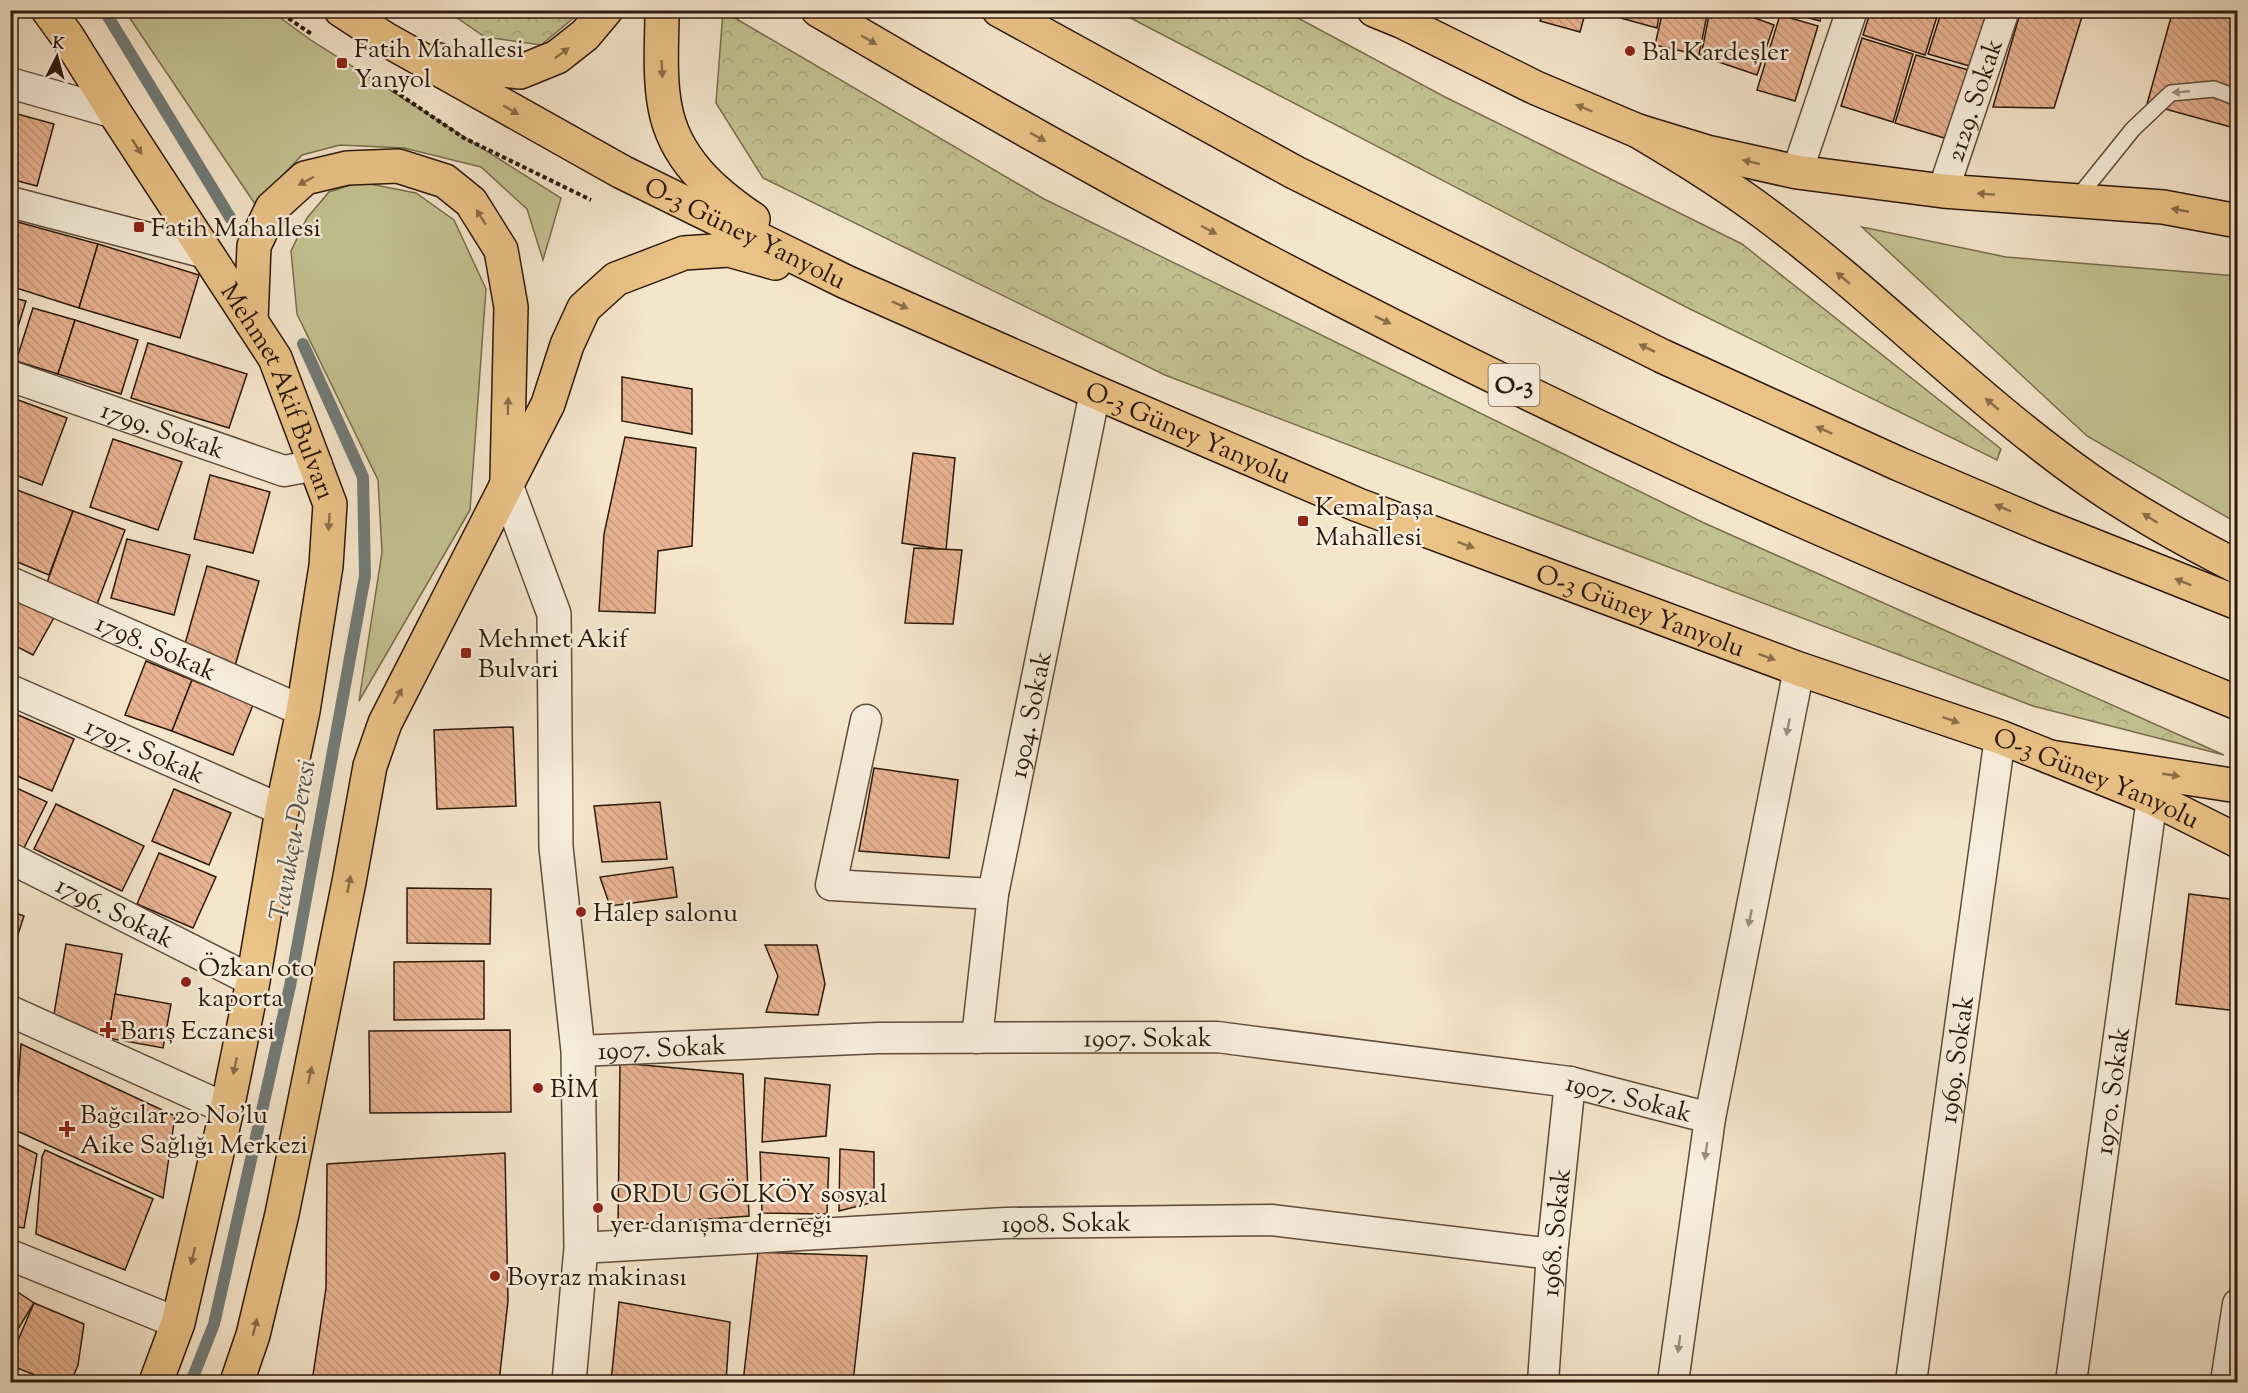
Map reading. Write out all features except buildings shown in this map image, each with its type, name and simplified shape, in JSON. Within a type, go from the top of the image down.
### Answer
[{"type":"main road","name":"Mehmet Akif Bulvarı","points":[[48,10],[275,358],[330,504],[326,566],[303,711],[282,810],[253,981],[178,1323],[156,1383]]},
{"type":"main road","name":"O-3 Güney Yanyolu","points":[[341,10],[387,40],[597,159],[846,282],[1095,392],[1359,505],[1800,669],[2000,737],[2152,798],[2238,842]]},
{"type":"main road","points":[[387,40],[451,65],[520,72],[557,57],[585,35],[606,10]]},
{"type":"main road","points":[[662,10],[661,54],[664,107],[672,132],[698,175],[728,203],[846,282]]},
{"type":"main road","name":"O-3","points":[[818,10],[1125,185],[1289,273],[1609,431],[1872,552],[2238,703]]},
{"type":"main road","points":[[999,10],[1294,172],[1662,356],[1899,464],[2044,526],[2238,603]]},
{"type":"main road","points":[[1390,13],[1536,88],[1638,130],[1707,152],[1797,172],[1943,191],[2163,207],[2238,221]]},
{"type":"main road","points":[[1638,130],[1702,170],[1767,215],[1898,322],[2007,417],[2089,480],[2184,539],[2238,567]]},
{"type":"main road","points":[[251,321],[254,246],[272,208],[305,178],[347,168],[398,166],[445,181],[471,202],[501,250],[511,307],[506,485]]},
{"type":"main road","points":[[237,1383],[253,1335],[282,1214],[347,894],[370,766],[385,723],[548,404],[567,345],[584,308],[616,279],[684,253],[729,250],[846,282]]},
{"type":"main road","points":[[2050,757],[2238,786]]},
{"type":"street","points":[[1797,172],[1852,10]]},
{"type":"street","name":"2129. Sokak","points":[[1943,191],[2004,10]]},
{"type":"street","points":[[10,83],[115,113]]},
{"type":"street","points":[[10,202],[206,254]]},
{"type":"street","name":"1799. Sokak","points":[[10,376],[284,471],[317,465]]},
{"type":"street","name":"1904. Sokak","points":[[977,1038],[993,894],[1095,392]]},
{"type":"street","points":[[506,485],[554,614],[556,847],[578,1051],[581,1248],[568,1383]]},
{"type":"street","name":"1798. Sokak","points":[[10,582],[303,711]]},
{"type":"street","points":[[1673,1383],[1710,1118],[1800,669]]},
{"type":"street","name":"1797. Sokak","points":[[10,690],[282,810]]},
{"type":"street","points":[[866,720],[831,885],[993,894]]},
{"type":"street","name":"1969. Sokak","points":[[1911,1383],[2000,737]]},
{"type":"street","name":"1970. Sokak","points":[[2071,1383],[2152,798]]},
{"type":"street","name":"1796. Sokak","points":[[10,858],[253,981]]},
{"type":"street","points":[[10,1011],[226,1109]]},
{"type":"street","name":"1907. Sokak","points":[[578,1051],[878,1038],[1217,1037],[1570,1082],[1710,1118]]},
{"type":"street","name":"1968. Sokak","points":[[1543,1383],[1552,1254],[1570,1082]]},
{"type":"street","name":"1908. Sokak","points":[[581,1248],[1005,1223],[1271,1220],[1552,1254]]},
{"type":"street","points":[[10,1255],[178,1323]]},
{"type":"street","points":[[2226,1383],[2238,1304]]},
{"type":"lane","points":[[2075,201],[2133,129],[2171,93],[2214,90],[2238,98]]},
{"type":"path","points":[[276,10],[320,40]]},
{"type":"path","points":[[378,79],[464,138],[600,203]]},
{"type":"green space","points":[[125,11],[271,11],[312,41],[561,198],[543,260],[527,209],[481,167],[404,148],[340,145],[302,155],[255,204]]},
{"type":"green space","points":[[447,11],[582,11],[541,45],[485,37]]},
{"type":"green space","points":[[723,11],[1044,199],[1702,522],[2224,755],[2033,706],[1165,375],[763,178],[716,103]]},
{"type":"green space","points":[[1117,11],[1285,11],[1445,97],[1742,244],[2001,449],[1997,460],[1686,307]]},
{"type":"green space","points":[[360,182],[416,193],[454,220],[486,289],[470,510],[359,701],[382,552],[378,480],[297,314],[291,251],[307,218],[329,192]]},
{"type":"green space","points":[[1862,227],[2006,257],[2237,276],[2237,523],[2087,436]]},
{"type":"waterway","points":[[104,10],[231,219]]},
{"type":"waterway","name":"Tavukçu Deresi","points":[[191,1382],[214,1324],[290,986],[365,576],[363,477],[303,344]]},
{"type":"place","name":"Bal Kardeşler","points":[[1630,51]]},
{"type":"place","name":"Fatih Mahallesi Yanyol","points":[[342,63]]},
{"type":"place","name":"Fatih Mahallesi","points":[[139,227]]},
{"type":"place","name":"Kemalpaşa Mahallesi","points":[[1303,521]]},
{"type":"place","name":"Mehmet Akif Bulvari","points":[[466,653]]},
{"type":"place","name":"Halep salonu","points":[[581,912]]},
{"type":"place","name":"Özkan oto kaporta","points":[[186,982]]},
{"type":"place","name":"Barış Eczanesi","points":[[108,1030]]},
{"type":"place","name":"BİM","points":[[538,1088]]},
{"type":"place","name":"Bağcılar 20 No'lu Aike Sağlığı Merkezi","points":[[67,1129]]},
{"type":"place","name":"ORDU GÖLKÖY sosyal yer danışma derneği","points":[[598,1208]]},
{"type":"place","name":"Boyraz makinası","points":[[495,1276]]}]
